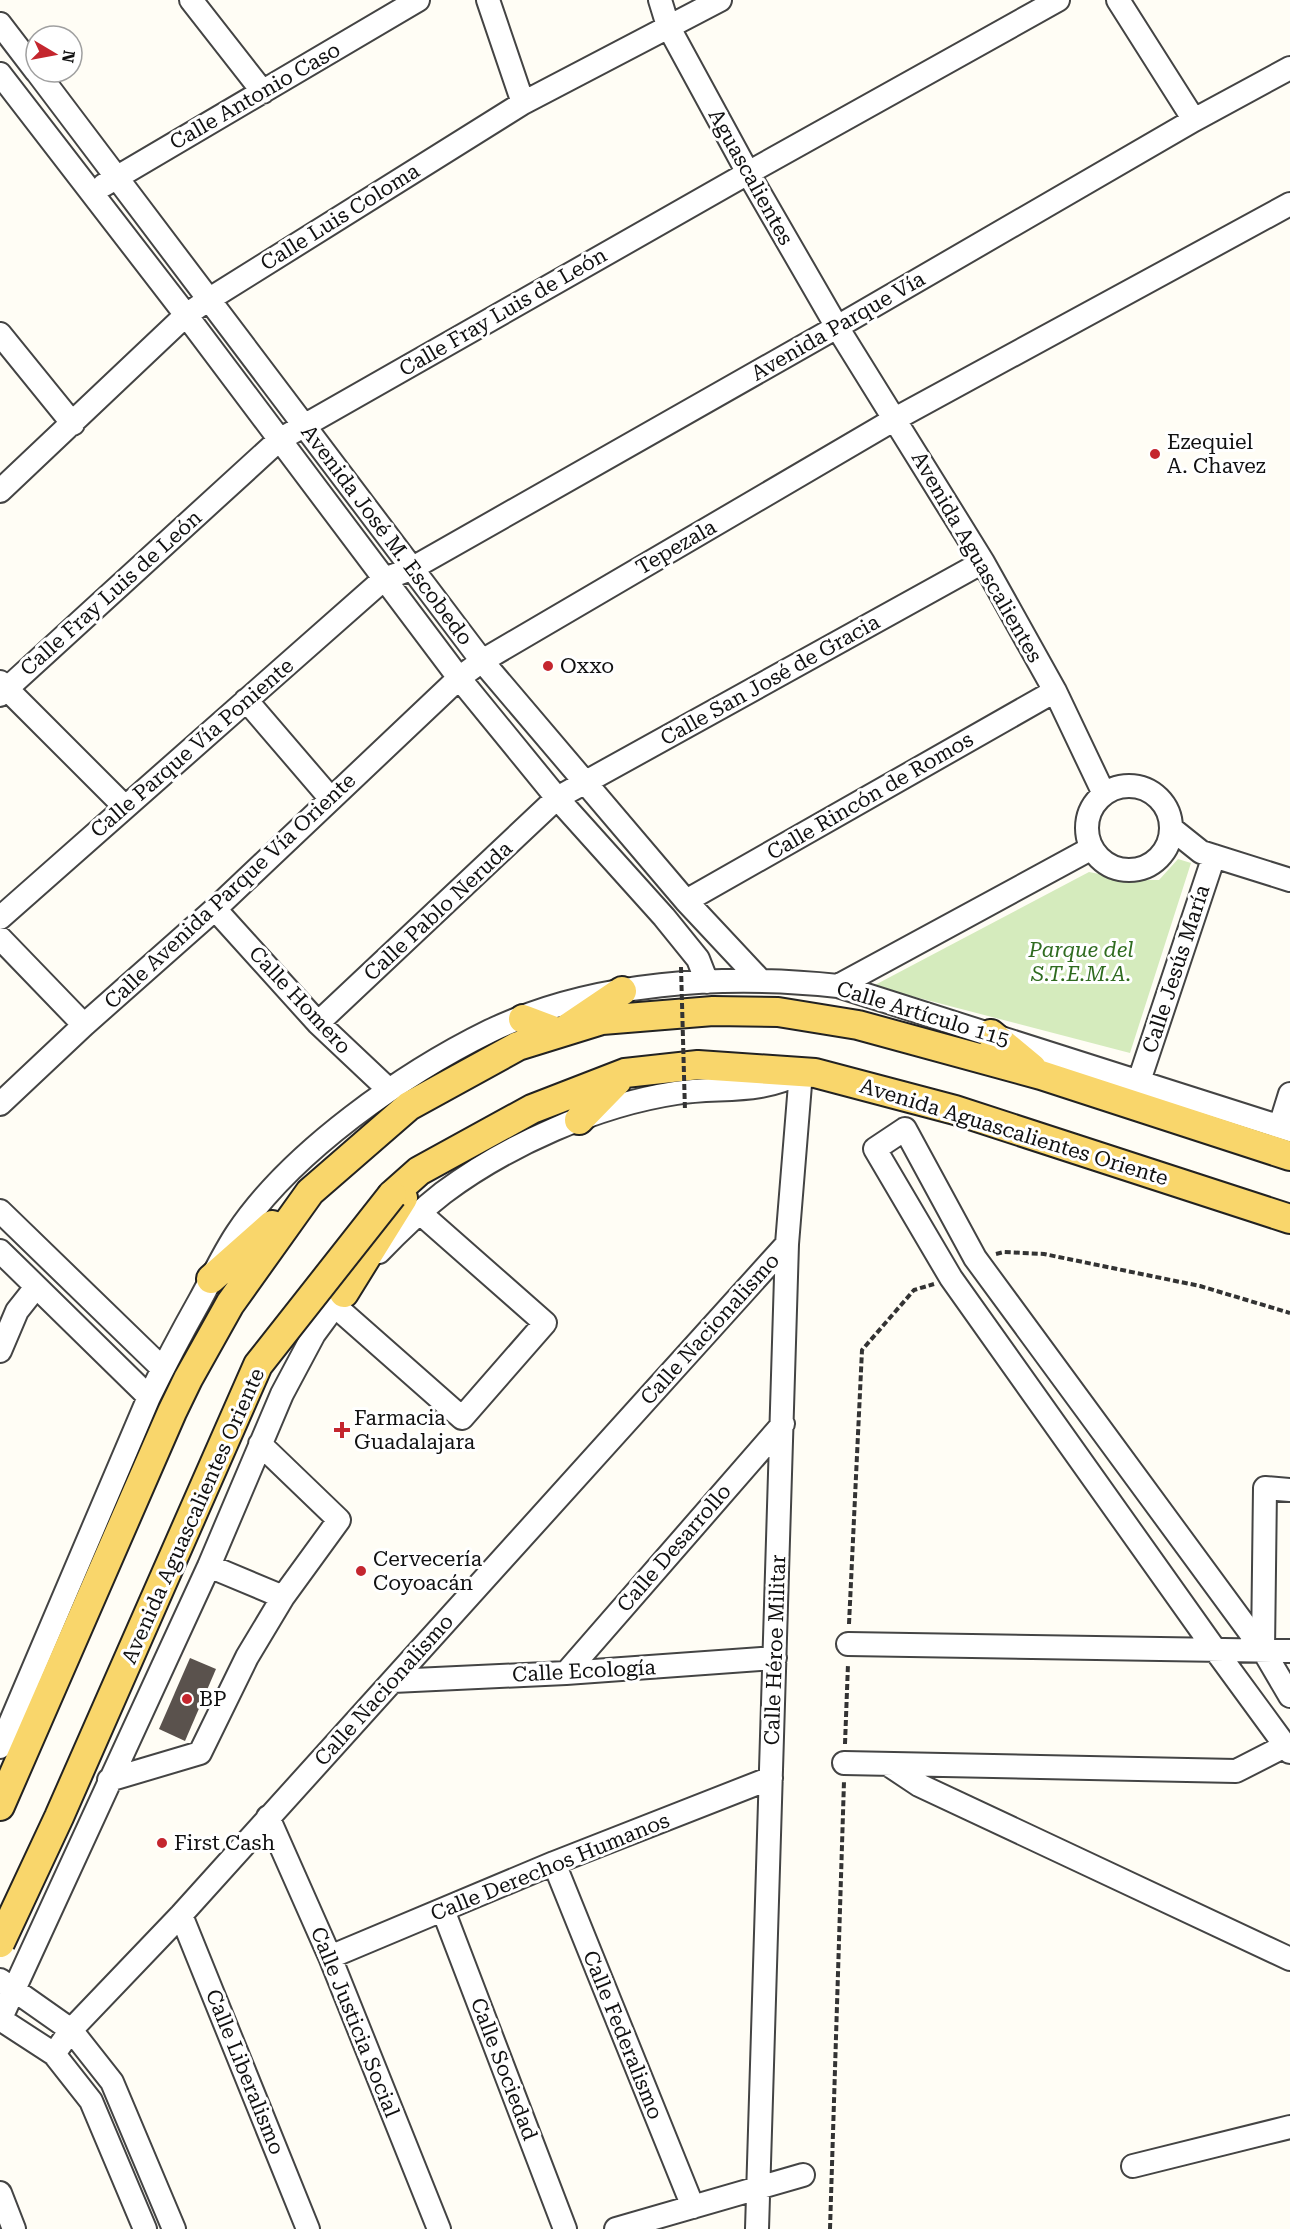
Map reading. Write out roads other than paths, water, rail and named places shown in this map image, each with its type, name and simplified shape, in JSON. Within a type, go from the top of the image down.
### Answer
[{"type":"main road","points":[[560,1033],[622,991]]},
{"type":"main road","points":[[211,1279],[409,1106],[518,1046],[602,1020],[712,1011],[778,1011],[858,1025],[1041,1075],[1290,1156]]},
{"type":"main road","points":[[523,1019],[560,1033]]},
{"type":"main road","points":[[991,1034],[1041,1075]]},
{"type":"main road","name":"Avenida Aguascalientes Oriente","points":[[0,1943],[59,1817],[258,1365],[392,1196],[419,1171],[532,1109],[625,1073],[698,1065],[815,1073],[955,1110],[1290,1218]]},
{"type":"main road","points":[[579,1120],[625,1073]]},
{"type":"main road","points":[[339,1299],[419,1171]]},
{"type":"main road","points":[[0,1806],[188,1379],[230,1304],[310,1192]]},
{"type":"street","points":[[191,0],[263,92]]},
{"type":"street","name":"Calle Antonio Caso","points":[[91,192],[263,92],[394,6],[418,0]]},
{"type":"street","points":[[488,0],[523,103]]},
{"type":"street","name":"Aguascalientes","points":[[660,0],[668,26],[748,173],[837,327]]},
{"type":"street","name":"Calle Luis Coloma","points":[[0,491],[186,315],[523,103],[720,0]]},
{"type":"street","name":"Calle Fray Luis de León","points":[[2,689],[279,440],[748,173],[1058,0]]},
{"type":"street","points":[[1118,0],[1194,120]]},
{"type":"street","name":"Avenida José M. Escobedo","points":[[0,24],[24,56]]},
{"type":"street","name":"Avenida Parque Vía","points":[[384,579],[411,568],[837,327],[1194,120],[1290,68]]},
{"type":"street","name":"Avenida José M. Escobedo","points":[[0,74],[186,315],[459,678],[557,798],[664,917],[698,959],[707,982]]},
{"type":"street","name":"Avenida José M. Escobedo","points":[[45,84],[482,661],[686,901],[760,980]]},
{"type":"street","points":[[895,419],[1290,204]]},
{"type":"street","name":"Avenida Aguascalientes","points":[[837,327],[983,562],[1055,691],[1104,794]]},
{"type":"street","points":[[0,334],[73,424]]},
{"type":"street","name":"Tepezala","points":[[459,678],[482,661],[895,419]]},
{"type":"street","name":"Calle San José de Gracia","points":[[557,798],[983,562]]},
{"type":"street","name":"Calle Parque Vía Poniente","points":[[0,918],[384,579]]},
{"type":"street","name":"Calle Avenida Parque Vía Oriente","points":[[0,1104],[84,1025],[215,909],[459,678]]},
{"type":"street","points":[[2,689],[125,807]]},
{"type":"street","name":"Calle Rincón de Romos","points":[[686,901],[1055,691]]},
{"type":"street","points":[[246,700],[331,799]]},
{"type":"street","points":[[1125,785],[1148,789],[1165,806],[1172,828],[1168,845],[1159,858],[1142,868],[1123,870],[1105,862],[1092,848],[1087,825],[1089,813],[1095,802],[1114,788],[1125,785]]},
{"type":"street","name":"Calle Pablo Neruda","points":[[318,1023],[557,798]]},
{"type":"street","points":[[1172,828],[1207,854],[1290,880]]},
{"type":"street","points":[[838,986],[1092,848]]},
{"type":"street","points":[[1159,858],[1207,854]]},
{"type":"street","name":"Calle Jesús María","points":[[1139,1081],[1207,854]]},
{"type":"street","name":"Calle Homero","points":[[215,909],[318,1023],[388,1089]]},
{"type":"street","points":[[0,938],[84,1025]]},
{"type":"street","name":"Calle Artículo 115","points":[[162,1368],[238,1233],[273,1189],[318,1144],[388,1089],[491,1031],[582,999],[622,991],[707,982],[760,980],[838,986],[1285,1128]]},
{"type":"street","points":[[145,2229],[91,2101],[54,2054],[0,2019],[7,1985],[62,1883],[209,1566],[292,1374],[314,1334],[339,1299],[379,1251],[419,1212],[485,1164],[579,1120],[641,1100],[678,1092],[750,1089],[783,1082],[801,1072]]},
{"type":"street","name":"Calle Héroe Militar","points":[[757,2229],[787,1244],[801,1072]]},
{"type":"street","points":[[1285,1128],[1290,1094]]},
{"type":"street","points":[[844,1763],[1236,1771],[1288,1749],[1216,1652],[951,1278],[875,1149],[905,1129],[975,1258],[1263,1650],[1290,1696]]},
{"type":"street","points":[[0,1211],[162,1368],[0,1747]]},
{"type":"street","points":[[339,1299],[462,1418],[545,1323],[419,1212]]},
{"type":"street","name":"Calle Nacionalismo","points":[[54,2054],[72,2030],[181,1915],[787,1244]]},
{"type":"street","points":[[0,1251],[149,1397]]},
{"type":"street","points":[[951,1278],[975,1258]]},
{"type":"street","points":[[0,1351],[9,1317],[36,1287]]},
{"type":"street","name":"Calle Desarrollo","points":[[566,1673],[783,1424]]},
{"type":"street","points":[[109,1780],[200,1753],[247,1657],[283,1597],[339,1520],[260,1444]]},
{"type":"street","points":[[1263,1650],[1265,1488],[1290,1490]]},
{"type":"street","points":[[209,1566],[283,1597]]},
{"type":"street","points":[[848,1644],[1216,1652],[1290,1651]]},
{"type":"street","name":"Calle Ecología","points":[[393,1681],[566,1673],[775,1658]]},
{"type":"street","points":[[889,1765],[919,1785],[1290,1959]]},
{"type":"street","name":"Calle Derechos Humanos","points":[[330,1958],[554,1863],[771,1778]]},
{"type":"street","name":"Calle Justicia Social","points":[[268,1817],[330,1958],[439,2229]]},
{"type":"street","name":"Calle Federalismo","points":[[554,1863],[693,2207]]},
{"type":"street","points":[[0,1907],[30,1906],[62,1883]]},
{"type":"street","name":"Calle Sociedad","points":[[443,1910],[565,2229]]},
{"type":"street","name":"Calle Liberalismo","points":[[181,1915],[308,2229]]},
{"type":"street","points":[[7,1985],[72,2030],[112,2082],[174,2229]]},
{"type":"street","points":[[1133,2166],[1290,2127]]},
{"type":"street","points":[[616,2229],[803,2175]]},
{"type":"street","points":[[0,2193],[14,2229]]},
{"type":"place","name":"Ezequiel A. Chavez","points":[[1155,454]]},
{"type":"place","name":"Oxxo","points":[[548,666]]},
{"type":"place","name":"Farmacia Guadalajara","points":[[342,1430]]},
{"type":"place","name":"Cervecería Coyoacán","points":[[361,1571]]},
{"type":"place","name":"BP","points":[[187,1699]]},
{"type":"place","name":"First Cash","points":[[162,1843]]},
{"type":"park label","name":"Parque del S.T.E.M.A.","points":[[1081,962]]}]
